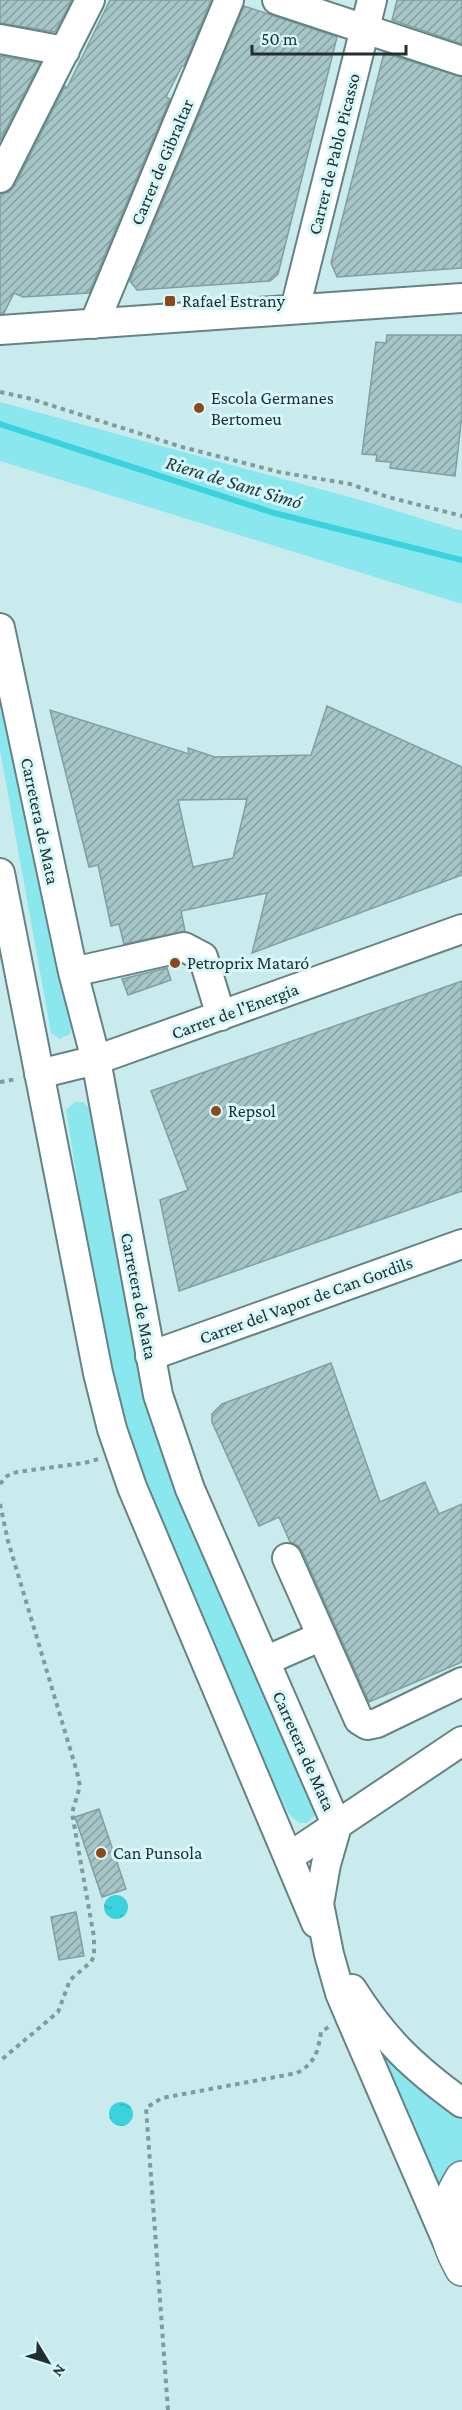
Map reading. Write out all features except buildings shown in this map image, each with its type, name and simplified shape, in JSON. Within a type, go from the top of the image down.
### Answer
[{"type":"main road","points":[[456,2259],[446,2227],[450,2198],[462,2178]]},
{"type":"street","points":[[0,178],[90,0]]},
{"type":"street","name":"Carrer de Gibraltar","points":[[94,324],[229,0]]},
{"type":"street","points":[[277,0],[462,61]]},
{"type":"street","name":"Carrer de Pablo Picasso","points":[[296,309],[372,0]]},
{"type":"street","points":[[0,39],[65,51]]},
{"type":"street","points":[[0,330],[462,297]]},
{"type":"street","name":"Carretera de Mata","points":[[0,628],[73,972],[96,1060],[158,1395],[190,1489],[337,1826],[326,1864],[320,1904],[329,1954]]},
{"type":"street","points":[[0,873],[98,1373],[120,1453],[132,1487],[329,1954],[340,1993],[456,2259]]},
{"type":"street","name":"Carrer de l'Energia","points":[[39,1074],[96,1060],[462,929]]},
{"type":"street","points":[[73,972],[184,947],[203,957],[221,1016]]},
{"type":"street","name":"Carrer del Vapor de Can Gordils","points":[[150,1356],[462,1244]]},
{"type":"street","points":[[287,1558],[359,1720],[367,1725],[377,1723],[462,1682]]},
{"type":"street","points":[[265,1660],[322,1636]]},
{"type":"street","points":[[289,1857],[462,1741]]},
{"type":"street","points":[[329,1954],[366,2011],[402,2055],[462,2103]]},
{"type":"path","points":[[0,392],[28,398],[182,447],[279,472],[350,484],[388,498],[462,516]]},
{"type":"path","points":[[0,1484],[6,1476],[17,1472],[84,1463],[120,1453]]},
{"type":"path","points":[[0,1504],[8,1541],[77,1772],[80,1786],[72,1813],[94,1937],[94,1956],[91,1962],[70,1980],[58,2012],[0,2061]]},
{"type":"path","points":[[168,2410],[146,2108],[162,2098],[297,2073],[309,2066],[316,2058],[321,2032],[325,2028],[351,2019]]},
{"type":"shaded area","points":[[0,402],[364,501],[462,531],[462,604],[0,461]]},
{"type":"shaded area","points":[[0,657],[72,1024],[70,1034],[60,1039],[51,1033],[0,750]]},
{"type":"shaded area","points":[[75,1102],[83,1102],[91,1110],[95,1123],[145,1383],[317,1805],[314,1816],[307,1823],[299,1823],[289,1814],[273,1782],[140,1466],[116,1386],[92,1273],[66,1110]]},
{"type":"shaded area","points":[[372,2037],[462,2115],[462,2160],[456,2164],[437,2192]]},
{"type":"water","points":[[116,1895],[124,1899],[128,1907],[124,1915],[116,1919],[108,1915],[104,1907],[108,1899]]},
{"type":"water","points":[[121,2102],[129,2106],[133,2114],[129,2122],[121,2126],[113,2122],[109,2114],[113,2106]]},
{"type":"waterway","name":"Riera de Sant Simó","points":[[0,424],[274,513],[462,560]]},
{"type":"place","name":"Rafael Estrany","points":[[170,301]]},
{"type":"place","name":"Escola Germanes Bertomeu","points":[[199,408]]},
{"type":"place","name":"Petroprix Mataró","points":[[175,963]]},
{"type":"place","name":"Repsol","points":[[216,1111]]},
{"type":"place","name":"Can Punsola","points":[[101,1853]]}]
